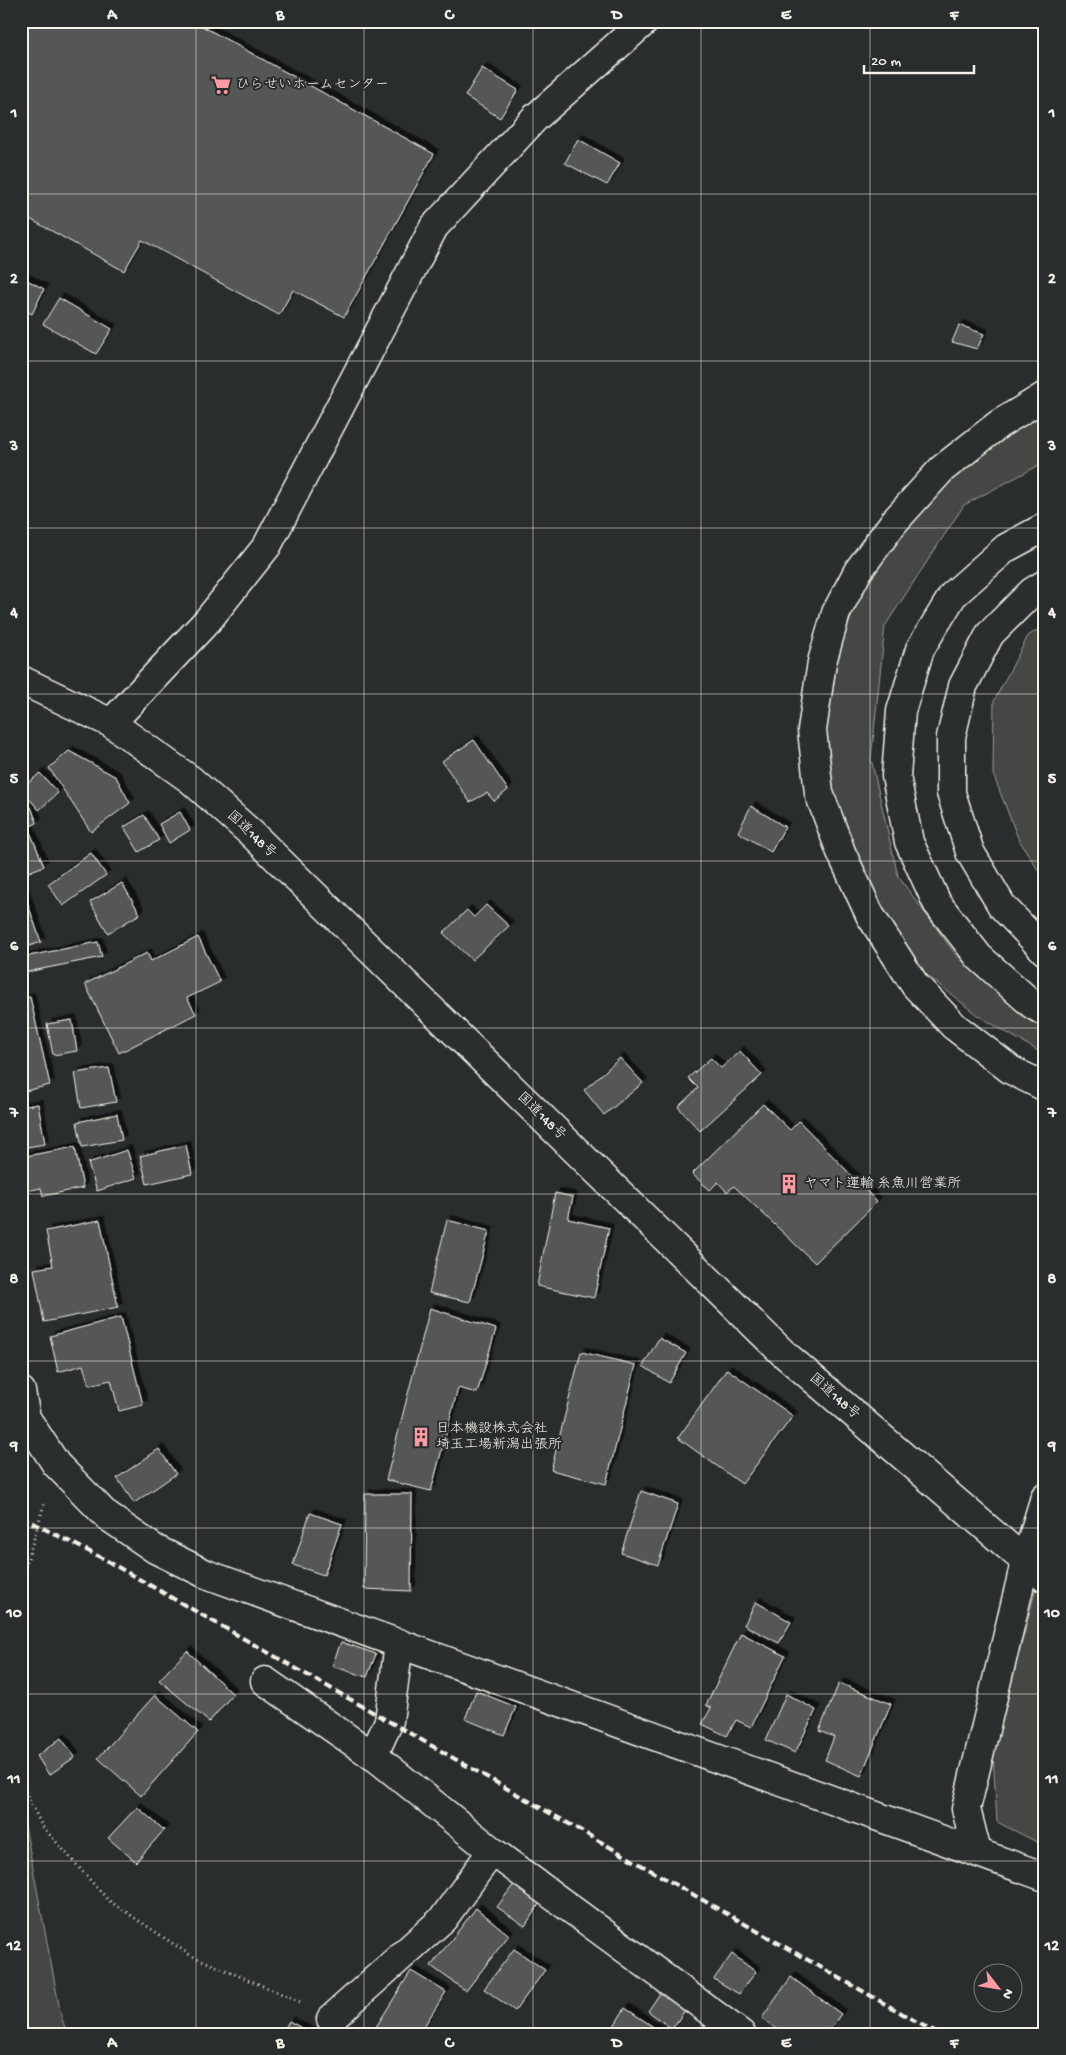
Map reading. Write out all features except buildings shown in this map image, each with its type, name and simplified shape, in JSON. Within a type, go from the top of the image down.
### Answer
[{"type":"main road","points":[[111,723],[208,620],[267,546],[434,226],[535,118],[645,21]]},
{"type":"main road","points":[[1045,396],[999,424],[942,469],[894,522],[858,571],[836,613],[822,662],[812,730],[819,793],[841,852],[870,915],[914,986],[961,1031],[1011,1070],[1045,1086]]},
{"type":"main road","points":[[1045,527],[1006,548],[953,595],[920,648],[901,711],[896,776],[909,842],[937,903],[979,957],[1033,1004],[1045,1012]]},
{"type":"main road","points":[[1045,584],[1032,592],[990,634],[963,686],[951,737],[951,793],[970,852],[1002,906],[1045,951]]},
{"type":"main road","name":"国道148号","points":[[21,680],[111,723],[191,780],[252,834],[782,1352],[1035,1571]]},
{"type":"main road","points":[[21,1391],[26,1418],[56,1464],[107,1516],[155,1549],[206,1574],[1045,1877]]},
{"type":"main road","points":[[977,1852],[966,1809],[1035,1571],[1045,1497]]},
{"type":"main road","points":[[373,1756],[389,1721],[400,1644]]},
{"type":"main road","points":[[265,1681],[373,1756],[492,1851],[741,2034]]},
{"type":"main road","points":[[331,2019],[443,1919],[492,1851]]},
{"type":"path","points":[[21,1582],[56,1464]]},
{"type":"path","points":[[21,1782],[42,1826],[108,1900],[190,1955],[297,1999],[331,2019]]},
{"type":"shaded area","points":[[1045,412],[1045,462],[964,505],[885,626],[871,759],[898,876],[956,955],[1009,1002],[1045,1027],[1045,1055],[977,1015],[922,971],[876,906],[833,795],[825,735],[838,650],[862,590],[917,510],[954,469]]},
{"type":"shaded area","points":[[1045,625],[1045,881],[1018,838],[993,774],[994,701],[1028,636]]},
{"type":"shaded area","points":[[1045,1553],[1045,1846],[997,1822],[993,1755]]},
{"type":"shaded area","points":[[21,1805],[61,2016],[67,2034],[21,2034]]},
{"type":"railway","points":[[21,1517],[102,1558],[938,2034]]},
{"type":"place","name":"ひらせいホームセンター","points":[[221,85]]},
{"type":"place","name":"ヤマト運輸 糸魚川営業所","points":[[789,1184]]},
{"type":"place","name":"日本機設株式会社 埼玉工場新潟出張所","points":[[421,1437]]}]
